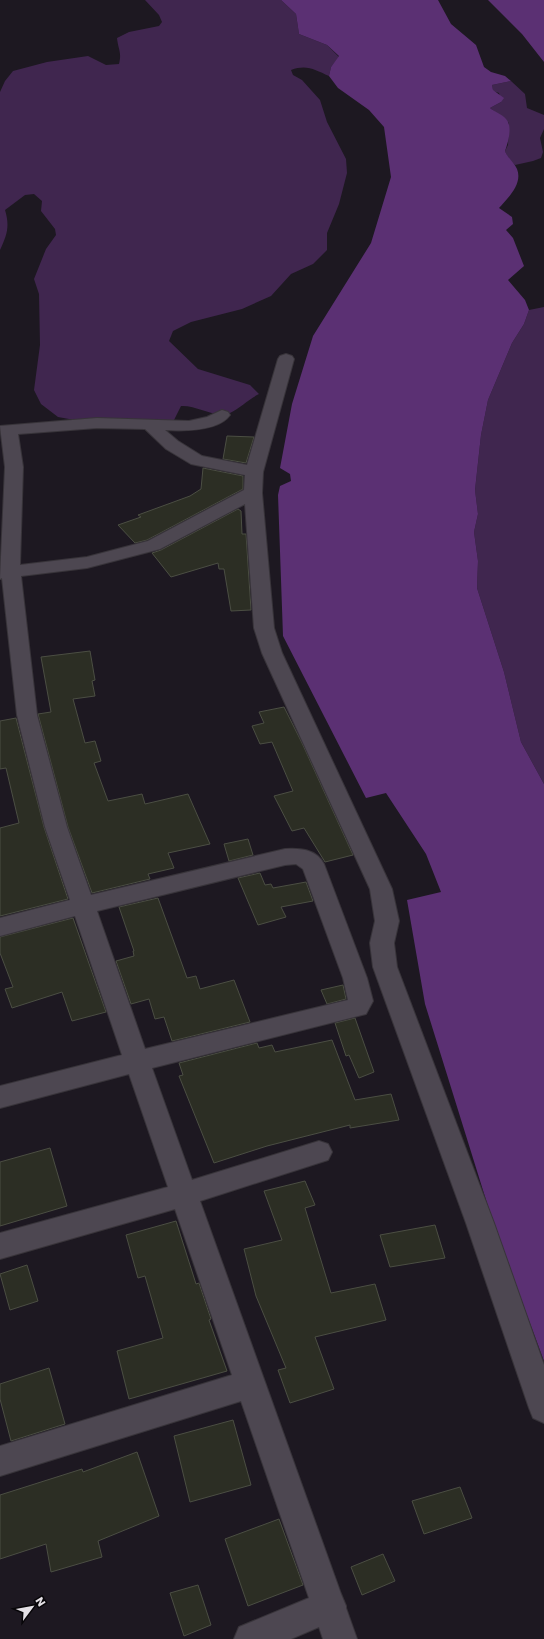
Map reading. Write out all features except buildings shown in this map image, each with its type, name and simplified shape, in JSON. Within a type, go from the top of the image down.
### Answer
[{"type":"street","points":[[286,359],[254,472],[253,493],[263,620],[272,653],[370,862],[381,889],[387,922],[382,943],[384,967],[480,1223],[544,1408]]},
{"type":"street","points":[[222,415],[212,421],[189,426],[97,424],[4,431],[14,467],[5,572],[27,715],[56,827],[250,1384],[330,1606],[340,1639]]},
{"type":"street","points":[[149,424],[172,445],[197,460],[254,472]]},
{"type":"street","points":[[5,572],[87,562],[154,545],[253,493]]},
{"type":"street","points":[[0,927],[84,905],[285,857],[300,856],[313,864],[355,978],[361,1000],[357,1008],[137,1061],[0,1097]]},
{"type":"street","points":[[0,1246],[185,1194],[319,1152]]},
{"type":"street","points":[[0,1461],[250,1384]]},
{"type":"street","points":[[251,1639],[330,1606]]},
{"type":"shaded area","points":[[145,0],[281,0],[296,14],[299,34],[327,45],[339,57],[331,67],[329,76],[306,68],[291,70],[293,75],[302,80],[320,100],[327,122],[346,159],[347,173],[339,204],[327,233],[327,250],[313,264],[291,274],[271,296],[242,309],[191,322],[173,331],[169,341],[198,369],[250,385],[259,394],[234,411],[225,414],[181,406],[174,420],[115,421],[69,419],[58,417],[41,404],[34,390],[40,345],[39,294],[34,279],[46,249],[56,235],[55,229],[41,211],[42,201],[34,194],[25,195],[5,210],[7,230],[0,250],[0,92],[5,81],[13,71],[47,62],[88,56],[106,65],[119,64],[120,53],[117,38],[129,32],[159,26],[162,22],[159,15]]},
{"type":"shaded area","points":[[281,0],[438,0],[451,24],[476,45],[484,67],[491,72],[505,76],[511,81],[492,85],[493,90],[504,98],[501,102],[490,108],[504,117],[508,122],[510,130],[505,151],[517,169],[518,180],[514,190],[499,208],[512,217],[513,224],[506,230],[513,238],[524,266],[508,280],[525,300],[529,310],[524,324],[512,343],[488,400],[481,435],[475,490],[478,514],[474,532],[478,561],[477,588],[504,672],[521,742],[544,784],[544,1361],[496,1232],[425,1004],[407,900],[441,892],[426,854],[386,793],[366,798],[283,636],[278,495],[280,486],[291,481],[290,474],[280,468],[292,404],[313,336],[371,243],[391,177],[384,127],[369,110],[338,88],[329,76],[331,67],[339,56],[327,45],[299,34],[296,14]]},
{"type":"shaded area","points":[[488,0],[544,0],[544,62],[522,34]]},
{"type":"shaded area","points":[[511,81],[525,94],[527,108],[544,115],[544,129],[540,138],[543,152],[541,158],[515,165],[508,159],[505,151],[508,145],[509,123],[490,108],[501,102],[499,93],[493,91],[492,85]]},
{"type":"shaded area","points":[[544,307],[544,784],[521,742],[504,672],[477,588],[478,561],[474,532],[478,514],[475,490],[481,435],[488,400],[512,343],[524,324],[529,310]]}]
